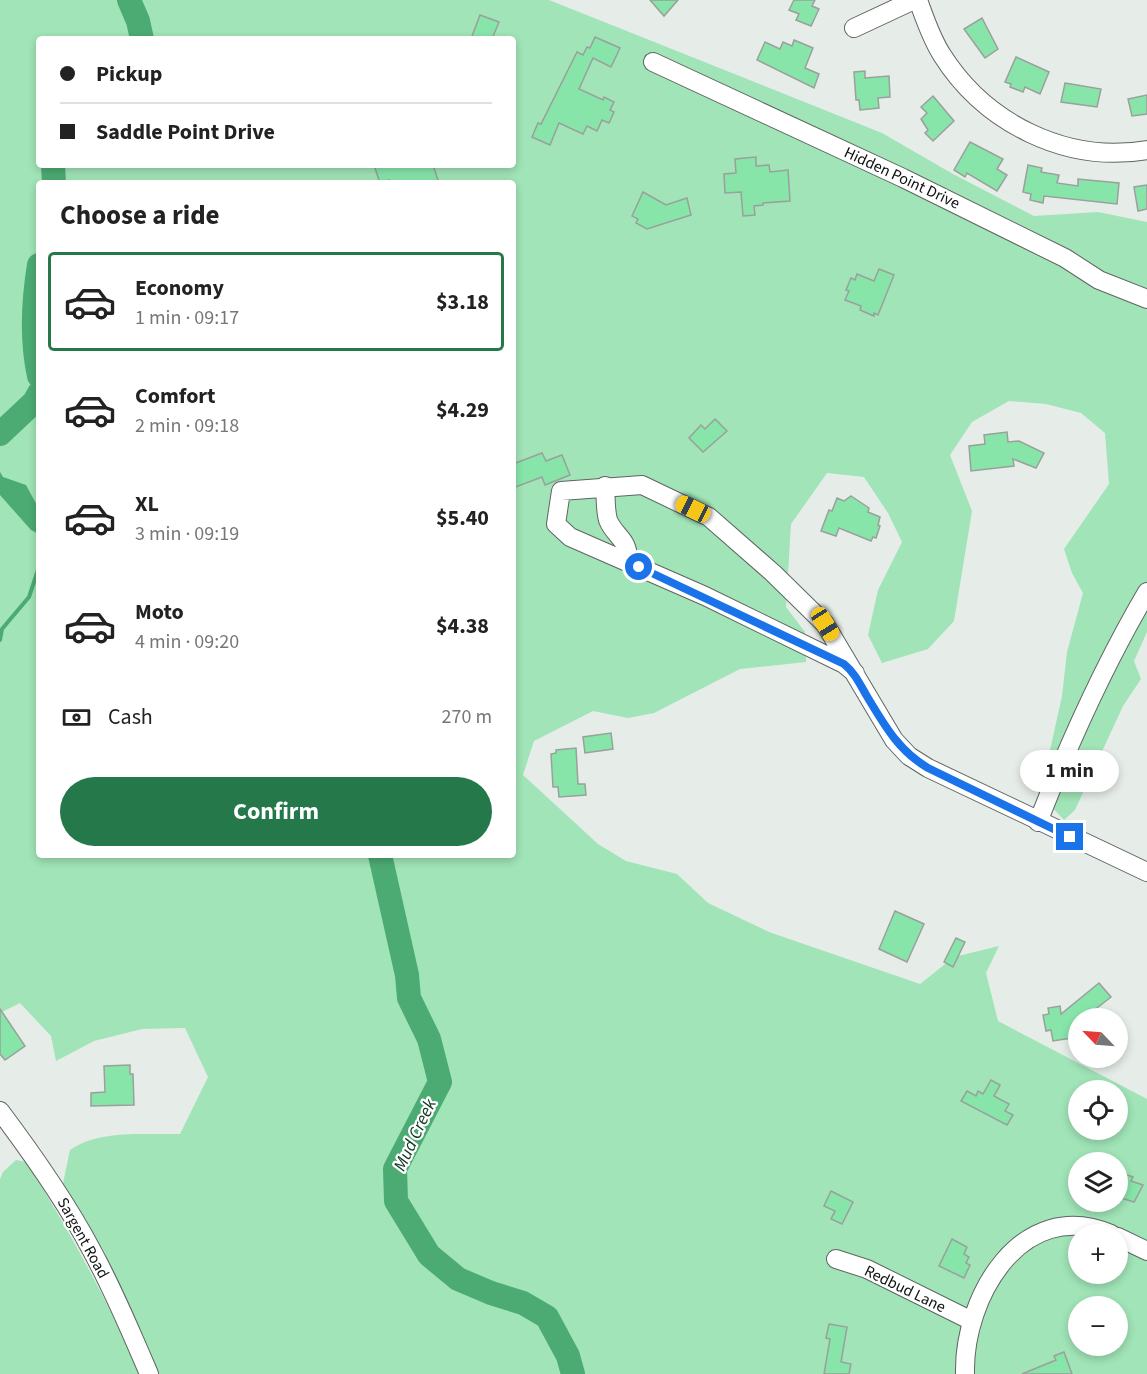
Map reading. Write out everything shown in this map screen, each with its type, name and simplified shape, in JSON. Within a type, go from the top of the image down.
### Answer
[{"type":"street","points":[[854,28],[916,0],[931,35],[952,71],[977,98],[1005,120],[1037,137],[1077,149],[1119,153],[1147,150]]},
{"type":"street","name":"Hidden Point Drive","points":[[653,62],[903,178],[1065,258],[1094,277],[1147,299]]},
{"type":"street","points":[[855,673],[844,664],[628,561],[570,537],[556,524],[561,491],[642,485],[709,517],[773,573],[825,624],[855,673],[866,695],[894,740],[913,759],[1038,822],[1147,872]]},
{"type":"street","points":[[606,486],[606,510],[609,522],[628,550],[628,561]]},
{"type":"street","points":[[1038,822],[1072,739],[1122,634],[1147,592]]},
{"type":"street","name":"Sargent Road","points":[[0,1111],[44,1171],[78,1224],[115,1294],[149,1374]]},
{"type":"street","points":[[965,1374],[966,1345],[972,1321],[997,1270],[1007,1255],[1030,1237],[1052,1228],[1068,1227]]},
{"type":"street","points":[[1128,1242],[1147,1251]]},
{"type":"street","name":"Redbud Lane","points":[[836,1259],[867,1269],[972,1321]]},
{"type":"shaded area","points":[[0,0],[549,0],[882,133],[953,174],[1034,216],[1098,212],[1147,222],[1147,632],[1134,661],[1141,679],[1123,706],[1075,810],[1064,820],[1034,788],[1048,759],[1062,696],[1067,652],[1083,593],[1072,573],[1064,549],[1109,484],[1105,433],[1081,413],[1046,404],[1009,401],[972,422],[950,455],[972,511],[954,621],[928,649],[882,663],[868,635],[878,590],[902,542],[888,513],[864,477],[827,473],[791,524],[786,607],[805,632],[806,662],[740,669],[654,713],[628,718],[593,711],[534,741],[523,775],[598,844],[626,861],[677,874],[708,903],[769,932],[920,984],[954,957],[999,946],[986,973],[998,1021],[1068,1058],[1068,1068],[1088,1068],[1111,1080],[1068,1080],[1068,1140],[1128,1140],[1128,1089],[1147,1099],[1147,1374],[156,1374],[104,1251],[62,1188],[70,1150],[82,1143],[123,1134],[180,1134],[208,1077],[185,1028],[142,1029],[94,1041],[56,1061],[51,1036],[20,1003],[0,1013]]},
{"type":"shaded area","points":[[0,472],[3,477],[26,485],[36,503],[36,532],[31,530],[0,495]]},
{"type":"shaded area","points":[[16,1160],[26,1162],[57,1213],[101,1293],[141,1374],[0,1374],[0,1179],[3,1172]]},
{"type":"building","points":[[650,0],[678,0],[664,16]]},
{"type":"building","points":[[794,0],[815,0],[812,6],[819,9],[811,26],[796,20],[799,14],[789,10]]},
{"type":"building","points":[[480,15],[499,22],[493,36],[472,36]]},
{"type":"building","points":[[982,18],[998,49],[985,58],[964,29]]},
{"type":"building","points":[[595,37],[620,48],[611,67],[593,58],[579,89],[603,100],[604,97],[614,102],[610,110],[614,112],[609,123],[602,120],[597,131],[587,126],[583,134],[559,123],[550,145],[532,137],[538,123],[541,124],[577,52],[583,55],[587,47],[590,48]]},
{"type":"building","points":[[794,40],[813,48],[805,68],[819,74],[814,88],[757,60],[765,42],[780,49],[783,42],[792,46]]},
{"type":"building","points":[[1016,57],[1049,72],[1040,94],[1025,87],[1023,92],[1010,87],[1011,84],[1005,82]]},
{"type":"building","points":[[865,71],[865,78],[889,76],[890,97],[878,98],[879,108],[860,110],[859,100],[856,100],[854,72]]},
{"type":"building","points":[[1065,83],[1101,89],[1097,107],[1061,102]]},
{"type":"building","points":[[1147,95],[1147,114],[1132,116],[1128,99]]},
{"type":"building","points":[[933,96],[954,121],[933,141],[925,133],[928,130],[921,119],[927,113],[921,107]]},
{"type":"building","points":[[970,142],[1003,159],[997,169],[1007,175],[997,191],[967,173],[965,177],[954,170]]},
{"type":"building","points":[[756,157],[756,166],[769,165],[770,172],[788,170],[790,201],[763,203],[763,205],[754,206],[755,215],[743,216],[741,192],[725,193],[724,174],[736,173],[735,159]]},
{"type":"building","points":[[1028,165],[1042,168],[1041,172],[1059,175],[1057,183],[1078,186],[1078,179],[1119,183],[1117,204],[1044,196],[1043,203],[1030,200],[1031,194],[1023,192]]},
{"type":"building","points":[[375,168],[434,168],[438,180],[389,180],[379,180]]},
{"type":"building","points":[[1147,185],[1147,209],[1138,211],[1134,187]]},
{"type":"building","points":[[643,192],[666,205],[687,198],[691,215],[647,229],[636,223],[638,219],[632,216]]},
{"type":"building","points":[[879,269],[894,275],[878,315],[874,313],[874,316],[860,310],[861,306],[845,300],[849,291],[846,290],[851,278],[855,280],[857,274],[874,281]]},
{"type":"building","points":[[715,419],[727,431],[703,452],[689,438],[701,425],[705,429]]},
{"type":"building","points":[[1007,432],[1008,442],[1019,441],[1044,453],[1036,468],[1013,459],[1014,466],[971,471],[969,446],[985,444],[984,435]]},
{"type":"building","points":[[542,453],[546,461],[562,455],[570,475],[545,485],[542,477],[516,487],[516,463]]},
{"type":"building","points":[[851,496],[869,508],[868,512],[880,517],[876,538],[873,537],[871,541],[839,528],[836,536],[821,531],[829,510],[832,511],[837,498],[844,501]]},
{"type":"building","points":[[611,733],[613,749],[585,753],[583,737]]},
{"type":"building","points":[[576,748],[578,784],[585,784],[586,795],[559,797],[558,787],[553,787],[551,754],[556,753],[556,750]]},
{"type":"building","points":[[895,911],[924,924],[907,962],[879,949]]},
{"type":"building","points":[[956,938],[965,942],[953,967],[944,962]]},
{"type":"building","points":[[1099,983],[1111,997],[1097,1008],[1068,1008]]},
{"type":"building","points":[[1060,1006],[1061,1014],[1068,1008],[1068,1039],[1053,1041],[1051,1030],[1046,1031],[1043,1015],[1049,1014],[1048,1008]]},
{"type":"building","points":[[0,1009],[25,1046],[5,1060],[0,1054]]},
{"type":"building","points":[[130,1065],[130,1074],[133,1074],[134,1105],[91,1106],[91,1093],[105,1092],[104,1066]]},
{"type":"building","points":[[991,1080],[1000,1085],[994,1096],[1009,1104],[1005,1111],[1013,1115],[1007,1125],[961,1101],[967,1091],[976,1096],[978,1091],[983,1094]]},
{"type":"building","points":[[1128,1175],[1133,1177],[1131,1181],[1143,1185],[1134,1202],[1128,1200]]},
{"type":"building","points":[[831,1191],[853,1202],[842,1224],[831,1219],[835,1211],[824,1206]]},
{"type":"building","points":[[952,1239],[967,1247],[964,1254],[969,1257],[966,1263],[970,1265],[964,1278],[939,1266]]},
{"type":"building","points":[[829,1324],[847,1327],[841,1362],[851,1364],[849,1374],[824,1374],[830,1339],[826,1338]]},
{"type":"building","points":[[1064,1352],[1072,1374],[1022,1374],[1056,1360],[1054,1356]]},
{"type":"waterway","name":"Mud Creek","points":[[129,0],[141,36]]},
{"type":"waterway","name":"Mud Creek","points":[[53,168],[54,180]]},
{"type":"waterway","name":"Mud Creek","points":[[36,286],[34,320],[36,355]]},
{"type":"waterway","name":"Mud Creek","points":[[0,434],[36,398]]},
{"type":"waterway","points":[[0,640],[2,629],[29,597],[36,576]]},
{"type":"waterway","name":"Mud Creek","points":[[381,858],[407,975],[409,998],[429,1039],[440,1082],[395,1169],[396,1201],[429,1255],[458,1279],[523,1303],[547,1317],[568,1356],[573,1374]]},
{"type":"route","points":[[639,567],[705,596],[844,664],[855,673],[894,740],[913,759],[1070,837]]}]
